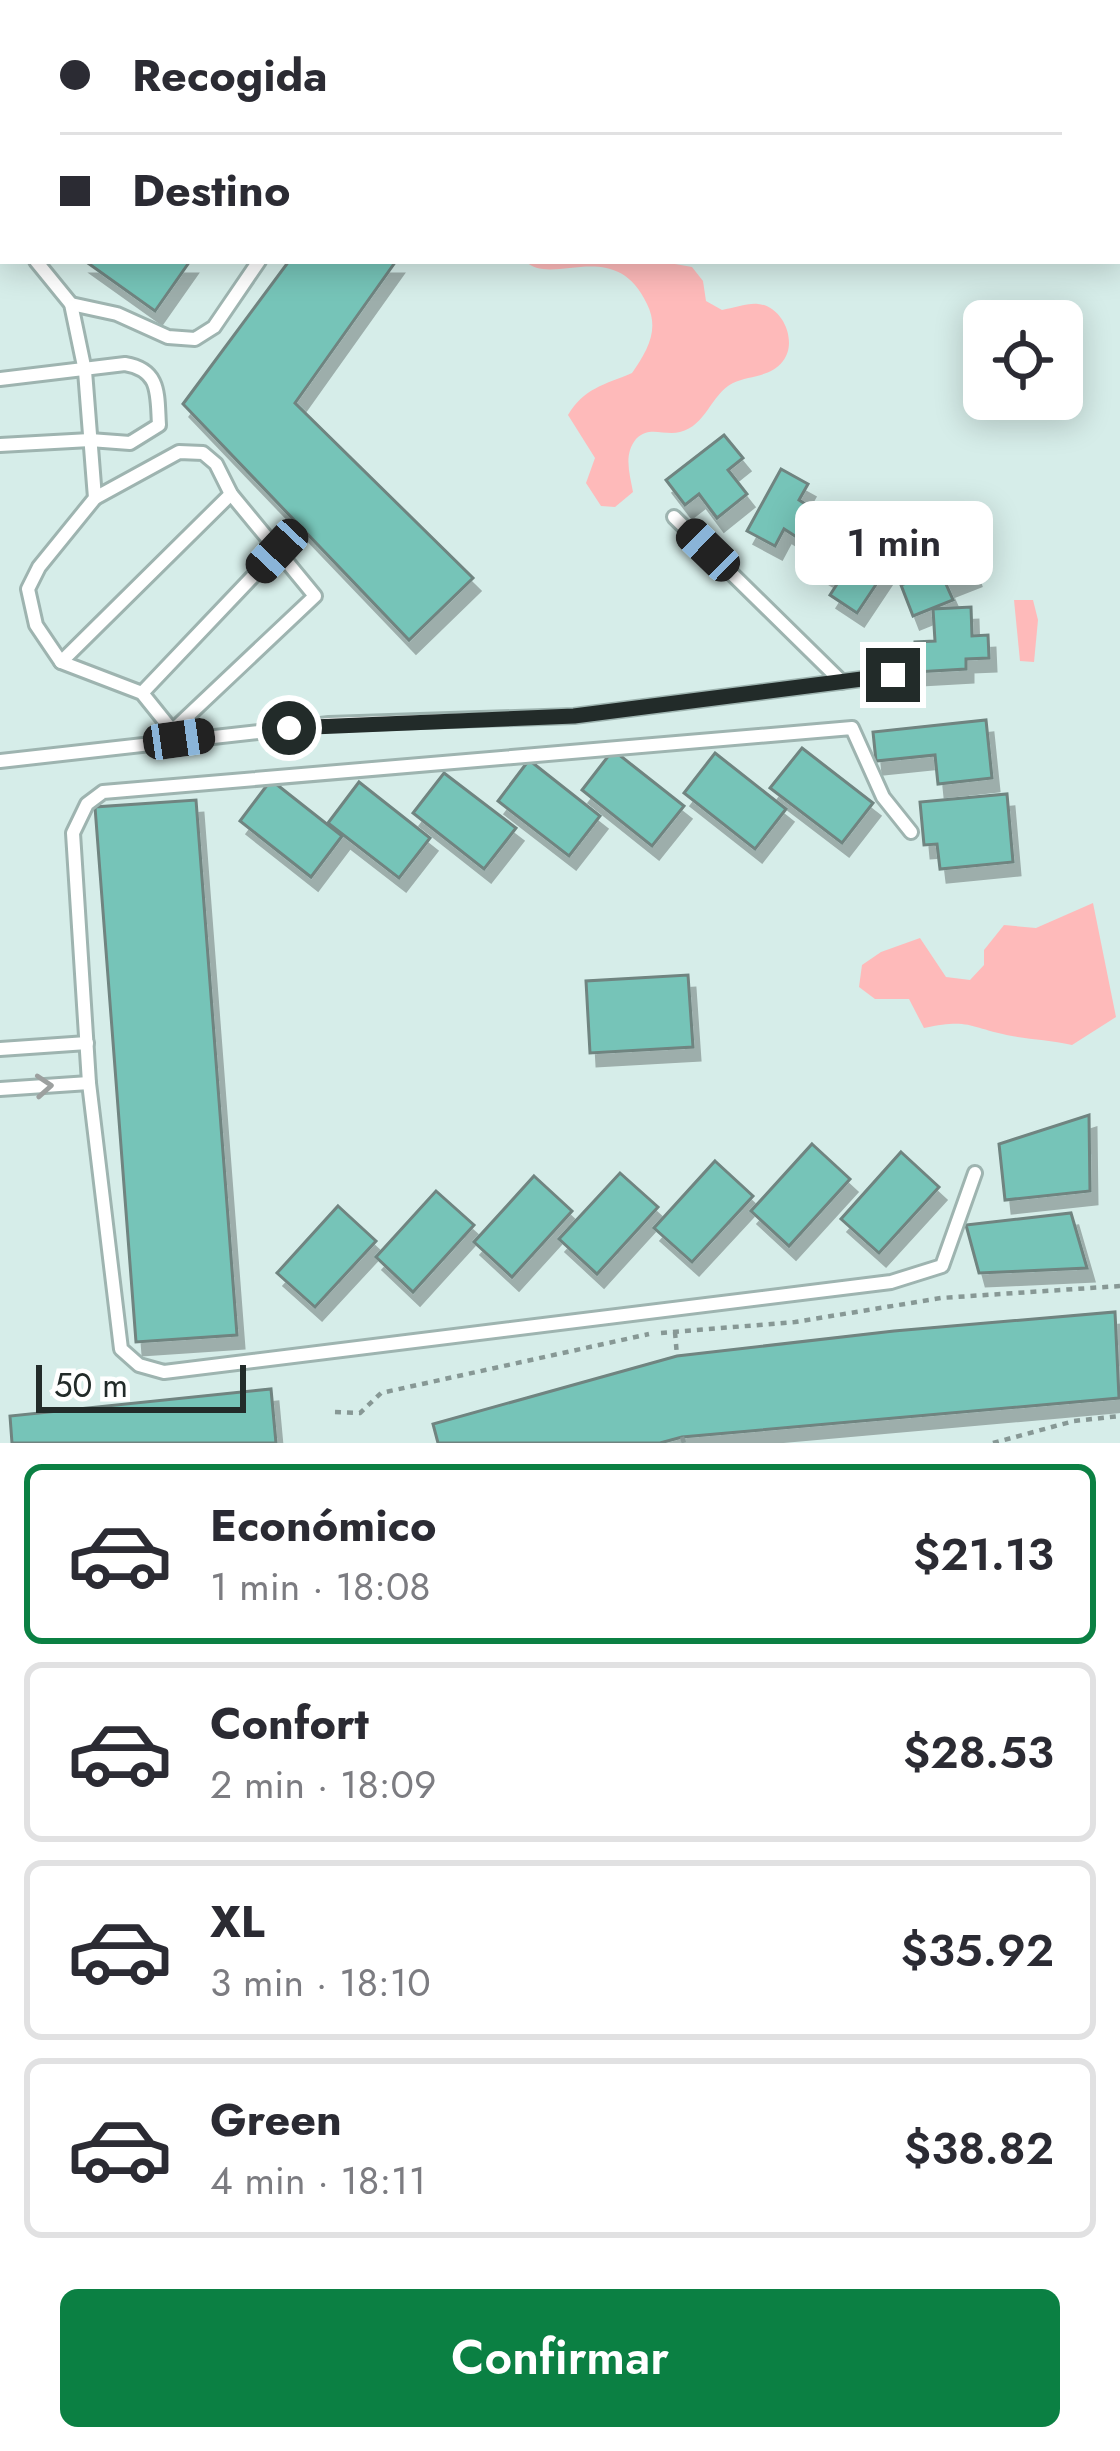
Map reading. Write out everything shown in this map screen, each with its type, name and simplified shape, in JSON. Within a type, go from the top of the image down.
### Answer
[{"type":"lane","points":[[38,264],[71,304],[85,371],[95,498]]},
{"type":"lane","points":[[71,304],[117,314],[168,337],[195,339],[214,326],[257,264]]},
{"type":"lane","points":[[0,379],[125,364],[140,367],[152,374],[157,386],[159,425],[130,443],[90,440],[0,446]]},
{"type":"lane","points":[[179,452],[203,453],[315,596],[176,735],[142,693],[61,662],[36,625],[28,589],[39,567],[95,498],[179,452]]},
{"type":"lane","points":[[61,662],[232,494]]},
{"type":"lane","points":[[674,517],[842,682]]},
{"type":"lane","points":[[142,693],[277,551]]},
{"type":"lane","points":[[0,761],[176,735],[329,724],[574,716],[893,675]]},
{"type":"lane","points":[[911,832],[883,797],[852,728],[103,791],[87,804],[73,833],[89,1083],[121,1349],[139,1365],[164,1372],[892,1282],[942,1266],[975,1173]]},
{"type":"lane","points":[[0,1049],[87,1043]]},
{"type":"lane","points":[[0,1088],[89,1083]]},
{"type":"path","points":[[335,1412],[360,1413],[381,1393],[650,1334],[795,1322],[940,1298],[1120,1286]]},
{"type":"path","points":[[675,1332],[677,1356]]},
{"type":"path","points":[[993,1443],[1074,1421],[1120,1416]]},
{"type":"shaded area","points":[[530,264],[692,267],[703,281],[706,301],[722,310],[754,304],[775,311],[786,326],[787,353],[772,370],[725,388],[689,429],[651,432],[636,439],[629,458],[633,492],[615,507],[601,506],[586,483],[595,458],[568,415],[588,393],[632,373],[650,340],[651,314],[634,283],[618,272],[601,267],[537,268]]},
{"type":"shaded area","points":[[1014,600],[1033,600],[1038,620],[1034,662],[1020,661]]},
{"type":"shaded area","points":[[1093,903],[1116,1017],[1072,1045],[961,1024],[924,1028],[909,999],[875,999],[859,987],[862,965],[881,952],[920,938],[946,977],[970,980],[984,965],[984,950],[1004,925],[1036,928]]},
{"type":"building","points":[[89,264],[188,264],[155,311]]},
{"type":"building","points":[[287,264],[394,264],[295,403],[473,578],[409,640],[183,404]]},
{"type":"building","points":[[724,435],[743,458],[728,470],[747,494],[717,518],[699,494],[685,505],[666,480]]},
{"type":"building","points":[[781,469],[808,484],[799,500],[827,518],[809,545],[784,529],[775,546],[747,531]]},
{"type":"building","points":[[872,531],[885,540],[871,562],[885,571],[857,613],[830,595],[839,581],[809,563],[827,532],[858,551]]},
{"type":"building","points":[[963,539],[974,573],[946,584],[953,600],[913,616],[901,585],[934,572],[926,552]]},
{"type":"building","points":[[971,607],[972,636],[988,635],[989,658],[966,659],[966,669],[916,672],[915,642],[935,641],[933,609]]},
{"type":"building","points":[[986,720],[992,778],[938,784],[935,755],[876,761],[873,732]]},
{"type":"building","points":[[802,748],[873,803],[842,843],[770,788]]},
{"type":"building","points":[[613,750],[684,806],[652,846],[582,790]]},
{"type":"building","points":[[715,753],[786,809],[755,849],[684,793]]},
{"type":"building","points":[[529,760],[600,816],[569,856],[498,801]]},
{"type":"building","points":[[444,773],[516,828],[484,869],[413,813]]},
{"type":"building","points":[[271,780],[342,836],[311,877],[240,821]]},
{"type":"building","points":[[359,782],[430,838],[399,878],[328,823]]},
{"type":"building","points":[[1007,794],[1013,862],[940,869],[937,844],[924,845],[920,802]]},
{"type":"building","points":[[196,800],[237,1335],[136,1342],[95,807]]},
{"type":"building","points":[[688,975],[693,1047],[590,1053],[586,981]]},
{"type":"building","points":[[1089,1115],[1090,1191],[1005,1200],[999,1144]]},
{"type":"building","points":[[812,1144],[850,1179],[789,1246],[751,1211]]},
{"type":"building","points":[[901,1152],[939,1187],[879,1253],[841,1219]]},
{"type":"building","points":[[715,1161],[753,1196],[692,1262],[654,1228]]},
{"type":"building","points":[[620,1173],[658,1207],[597,1274],[559,1239]]},
{"type":"building","points":[[534,1176],[572,1211],[512,1277],[474,1242]]},
{"type":"building","points":[[436,1191],[474,1225],[413,1292],[376,1257]]},
{"type":"building","points":[[338,1206],[376,1241],[315,1307],[277,1273]]},
{"type":"building","points":[[1071,1213],[1087,1268],[979,1273],[966,1225]]},
{"type":"building","points":[[1115,1312],[1119,1398],[682,1437],[660,1443],[438,1443],[433,1424],[677,1356]]},
{"type":"building","points":[[271,1389],[276,1443],[12,1443],[10,1416]]},
{"type":"route","points":[[289,728],[574,716],[893,675]]}]
